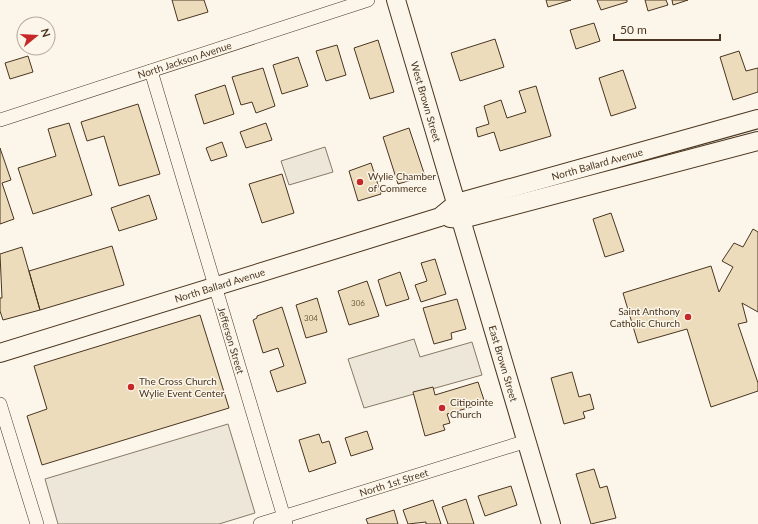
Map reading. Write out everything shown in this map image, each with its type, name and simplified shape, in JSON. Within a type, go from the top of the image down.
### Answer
[{"type":"main road","name":"West Brown Street","points":[[396,0],[460,211]]},
{"type":"main road","name":"North Ballard Avenue","points":[[0,353],[758,119]]},
{"type":"main road","name":"North Ballard Avenue","points":[[460,211],[758,142]]},
{"type":"main road","name":"East Brown Street","points":[[460,211],[551,524]]},
{"type":"street","name":"North Jackson Avenue","points":[[0,120],[368,0]]},
{"type":"street","name":"Jefferson Street","points":[[151,71],[285,520]]},
{"type":"street","points":[[0,404],[37,524]]},
{"type":"street","name":"North 1st Street","points":[[260,524],[285,520],[527,441]]},
{"type":"shaded area","points":[[325,147],[333,172],[289,185],[281,161]]},
{"type":"shaded area","points":[[414,339],[420,357],[472,342],[482,375],[364,408],[348,359]]},
{"type":"shaded area","points":[[228,424],[255,513],[219,524],[58,524],[45,479]]},
{"type":"building","points":[[172,0],[204,0],[208,12],[178,21]]},
{"type":"building","points":[[546,0],[571,0],[548,7]]},
{"type":"building","points":[[597,0],[627,0],[627,2],[601,10]]},
{"type":"building","points":[[645,0],[666,0],[668,5],[648,11]]},
{"type":"building","points":[[672,0],[688,0],[673,5]]},
{"type":"building","points":[[594,23],[600,41],[576,49],[570,30]]},
{"type":"building","points":[[495,39],[504,67],[460,81],[451,53]]},
{"type":"building","points":[[378,40],[394,92],[370,99],[354,48]]},
{"type":"building","points":[[337,45],[346,75],[326,81],[316,51]]},
{"type":"building","points":[[739,51],[746,71],[758,68],[758,92],[733,100],[720,57]]},
{"type":"building","points":[[28,56],[33,72],[10,79],[5,63]]},
{"type":"building","points":[[298,57],[308,86],[282,94],[273,65]]},
{"type":"building","points":[[263,68],[275,106],[256,113],[252,102],[241,105],[232,77]]},
{"type":"building","points":[[623,70],[636,108],[611,116],[599,78]]},
{"type":"building","points":[[225,85],[234,114],[204,124],[195,95]]},
{"type":"building","points":[[536,86],[551,136],[500,151],[494,132],[478,137],[476,128],[489,124],[484,106],[501,100],[507,118],[526,112],[519,91]]},
{"type":"building","points":[[138,104],[160,174],[119,186],[104,136],[87,141],[81,122]]},
{"type":"building","points":[[69,123],[92,195],[33,214],[18,168],[56,156],[48,129]]},
{"type":"building","points":[[266,123],[272,140],[246,148],[240,132]]},
{"type":"building","points":[[409,128],[425,176],[398,184],[383,137]]},
{"type":"building","points":[[222,142],[227,156],[211,161],[206,148]]},
{"type":"building","points":[[0,148],[11,180],[2,183],[14,219],[0,224]]},
{"type":"building","points":[[371,163],[381,194],[358,201],[349,171]]},
{"type":"building","points":[[282,174],[294,213],[262,223],[249,184]]},
{"type":"building","points":[[149,195],[157,219],[119,231],[111,208]]},
{"type":"building","points":[[611,213],[624,251],[605,257],[593,219]]},
{"type":"building","name":"Saint Anthony Catholic Church","points":[[753,229],[758,232],[758,312],[742,303],[747,322],[738,324],[758,383],[758,391],[711,407],[687,329],[638,343],[623,293],[711,266],[719,292],[733,267],[722,261],[734,243],[743,247]]},
{"type":"building","points":[[112,246],[124,285],[40,310],[29,271]]},
{"type":"building","points":[[22,247],[40,310],[3,320],[0,311],[0,298],[2,298],[0,254]]},
{"type":"building","points":[[435,259],[446,294],[421,302],[415,285],[427,281],[421,263]]},
{"type":"building","points":[[400,272],[409,299],[386,306],[378,280]]},
{"type":"building","points":[[367,281],[379,316],[349,325],[338,291]]},
{"type":"building","points":[[317,298],[327,332],[306,338],[296,305]]},
{"type":"building","points":[[457,299],[466,329],[451,333],[452,339],[434,344],[423,308]]},
{"type":"building","points":[[282,307],[306,383],[277,392],[270,371],[284,366],[278,348],[263,353],[253,320],[257,318],[257,316]]},
{"type":"building","name":"The Cross Church Wylie Event Center","points":[[200,315],[229,408],[42,465],[27,416],[47,409],[34,366]]},
{"type":"building","points":[[572,372],[579,397],[590,394],[594,409],[583,412],[585,418],[564,424],[551,378]]},
{"type":"building","name":"Citipointe Church","points":[[478,382],[485,403],[447,414],[450,423],[443,425],[445,430],[425,436],[413,392],[433,387],[435,395]]},
{"type":"building","points":[[367,431],[373,449],[351,456],[345,438]]},
{"type":"building","points":[[319,434],[322,443],[329,441],[336,463],[309,472],[299,440]]},
{"type":"building","points":[[594,469],[600,488],[607,486],[616,518],[591,524],[576,474]]},
{"type":"building","points":[[511,486],[517,505],[485,516],[478,496]]},
{"type":"building","points":[[466,499],[474,524],[448,524],[442,507]]},
{"type":"building","points":[[433,500],[441,524],[426,524],[426,522],[408,524],[403,510]]},
{"type":"building","points":[[394,510],[398,524],[368,524],[366,519]]},
{"type":"place","name":"Wylie Chamber of Commerce","points":[[360,182]]},
{"type":"place","name":"Saint Anthony Catholic Church","points":[[688,317]]},
{"type":"place","name":"The Cross Church Wylie Event Center","points":[[131,387]]},
{"type":"place","name":"Citipointe Church","points":[[442,408]]}]
